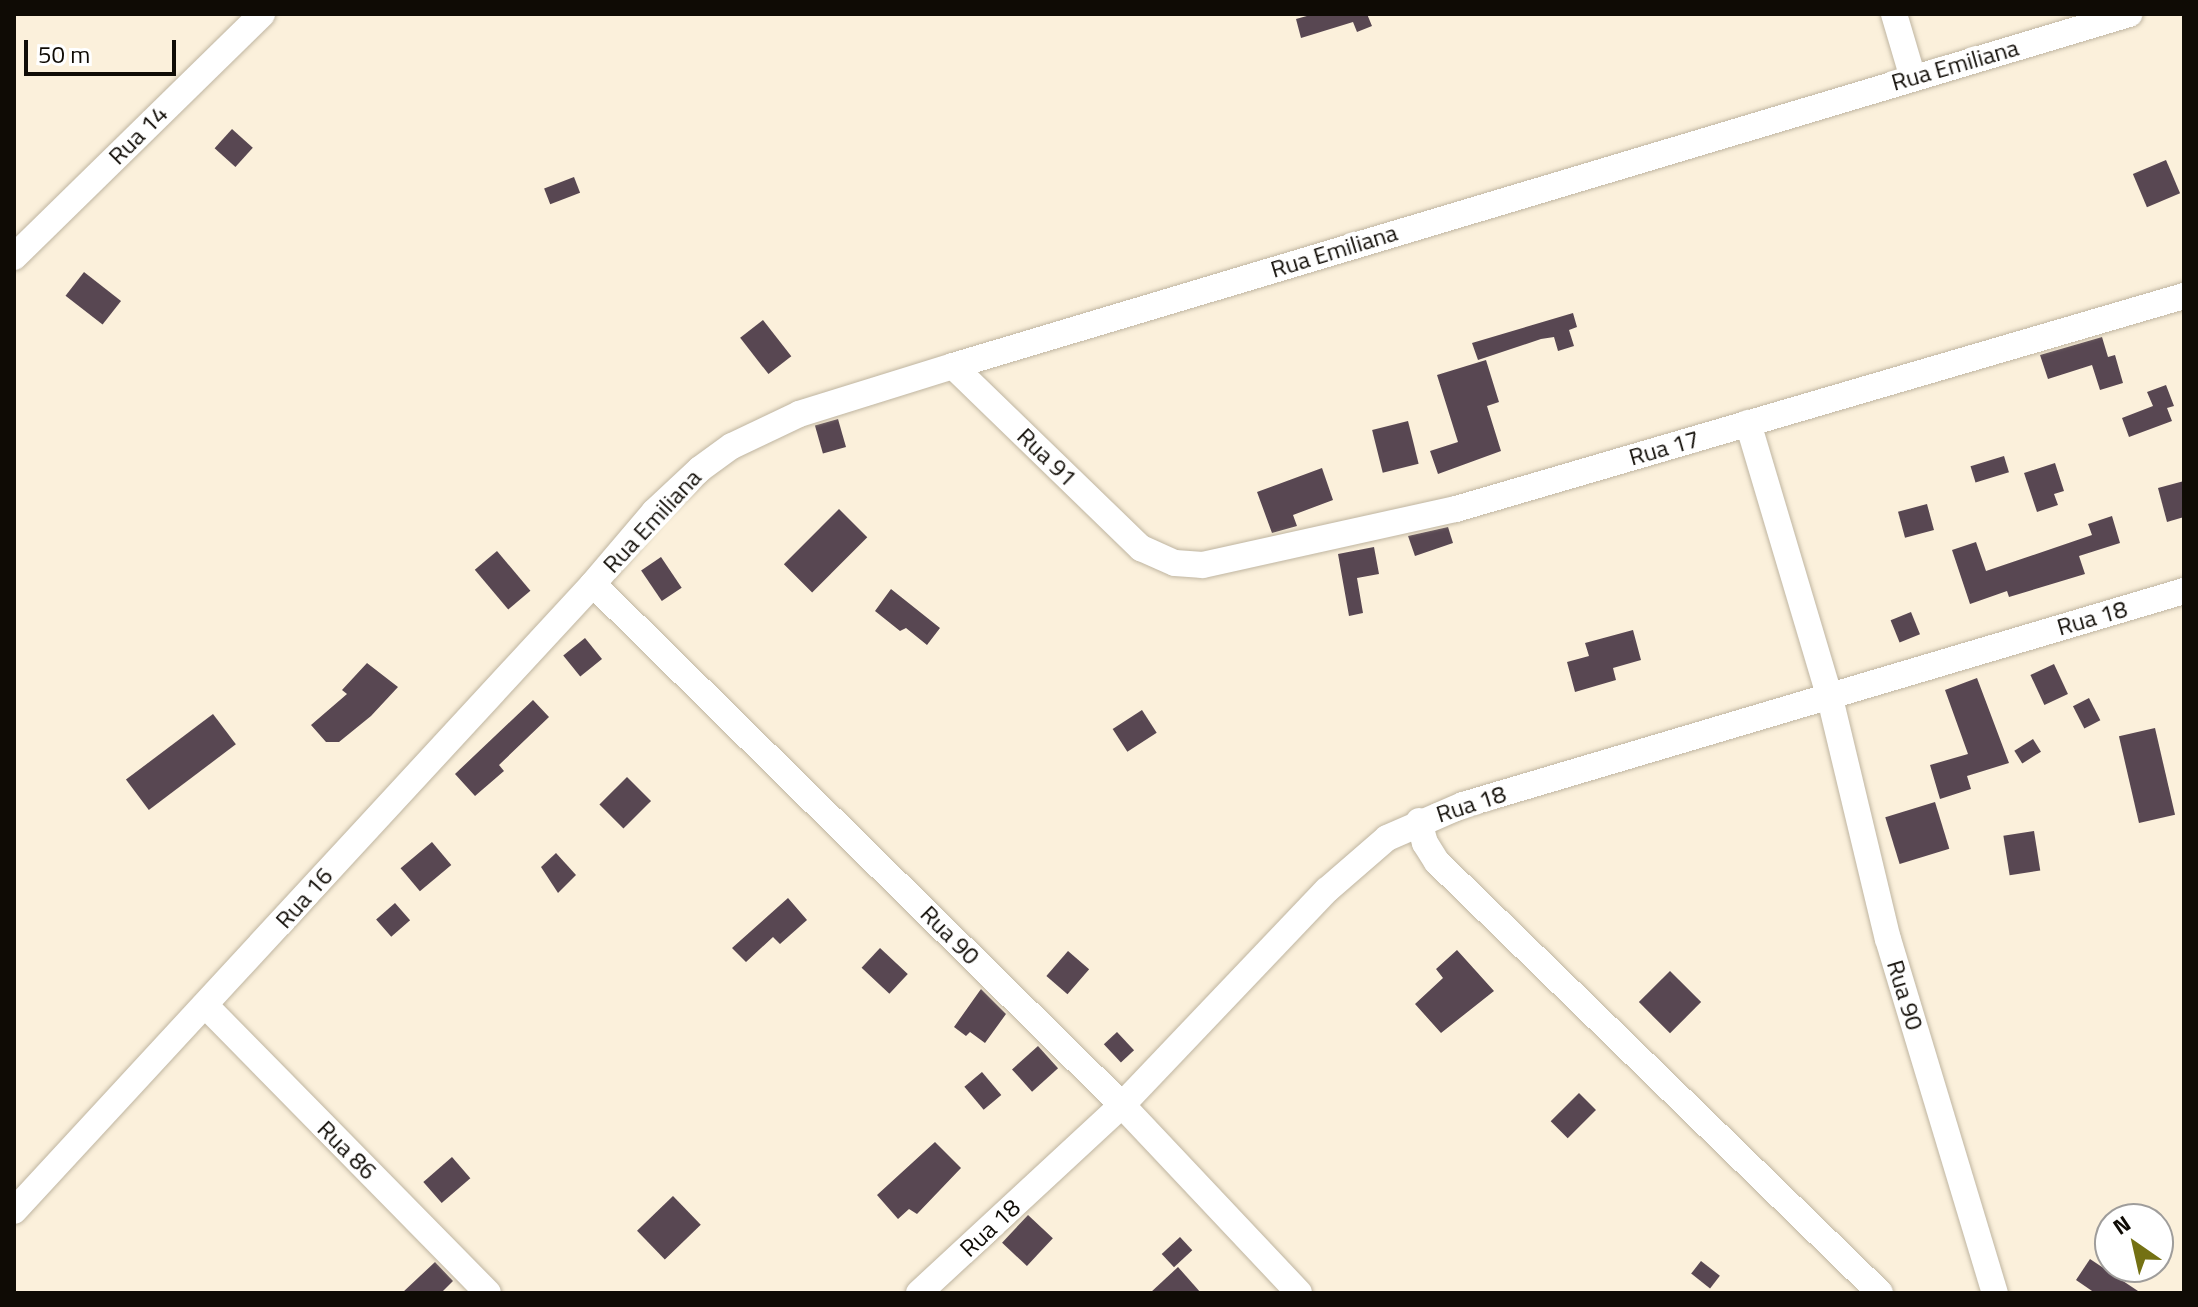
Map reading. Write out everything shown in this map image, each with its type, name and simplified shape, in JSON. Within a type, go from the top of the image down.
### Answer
[{"type":"street","name":"Rua 14","points":[[14,257],[262,14]]},
{"type":"street","points":[[1894,14],[1913,78]]},
{"type":"street","name":"Rua Emiliana","points":[[593,584],[654,512],[700,469],[732,446],[799,414],[2129,14]]},
{"type":"street","name":"Rua 17","points":[[1141,548],[1175,563],[1203,565],[1238,560],[1456,509],[2184,296]]},
{"type":"street","name":"Rua 91","points":[[953,366],[1141,548]]},
{"type":"street","name":"Rua 90","points":[[1748,423],[1829,694],[1888,939],[1995,1293]]},
{"type":"street","name":"Rua 90","points":[[593,584],[1122,1105],[1299,1293]]},
{"type":"street","name":"Rua 16","points":[[17,1202],[206,1006],[593,584]]},
{"type":"street","name":"Rua 18","points":[[919,1293],[1122,1105],[1345,873],[1387,838],[1419,821],[1829,694],[2184,591]]},
{"type":"street","points":[[1419,821],[1425,843],[1437,862],[1880,1293]]},
{"type":"street","name":"Rua 86","points":[[206,1006],[488,1293]]},
{"type":"building","points":[[1314,14],[1367,14],[1372,26],[1357,32],[1353,22],[1301,38],[1296,19]]},
{"type":"building","points":[[232,129],[253,148],[235,167],[215,148]]},
{"type":"building","points":[[2166,160],[2180,193],[2147,207],[2133,174]]},
{"type":"building","points":[[574,177],[580,193],[550,204],[544,188]]},
{"type":"building","points":[[84,272],[121,301],[103,325],[66,296]]},
{"type":"building","points":[[1573,313],[1577,327],[1569,330],[1574,346],[1558,351],[1554,337],[1478,360],[1472,343]]},
{"type":"building","points":[[763,320],[791,356],[768,374],[740,338]]},
{"type":"building","points":[[2102,337],[2108,357],[2115,355],[2123,383],[2100,390],[2092,365],[2048,379],[2040,355]]},
{"type":"building","points":[[1486,360],[1499,402],[1487,406],[1501,451],[1438,474],[1430,451],[1458,442],[1437,375]]},
{"type":"building","points":[[2166,385],[2174,406],[2167,408],[2172,421],[2129,437],[2122,418],[2153,406],[2147,392]]},
{"type":"building","points":[[838,419],[846,447],[823,453],[815,426]]},
{"type":"building","points":[[1408,421],[1419,464],[1383,473],[1372,430]]},
{"type":"building","points":[[2004,456],[2009,472],[1975,482],[1971,466]]},
{"type":"building","points":[[2055,463],[2064,491],[2054,494],[2058,505],[2037,512],[2024,473]]},
{"type":"building","points":[[1322,468],[1333,500],[1293,515],[1297,526],[1272,533],[1257,492]]},
{"type":"building","points":[[2184,481],[2184,517],[2167,522],[2158,488]]},
{"type":"building","points":[[1927,504],[1934,530],[1905,538],[1898,512]]},
{"type":"building","points":[[839,509],[867,537],[812,592],[784,564]]},
{"type":"building","points":[[2112,516],[2120,543],[2079,556],[2085,574],[2009,597],[2007,591],[1970,604],[1952,550],[1976,542],[1986,571],[2092,535],[2088,524]]},
{"type":"building","points":[[1448,527],[1453,543],[1415,556],[1408,536]]},
{"type":"building","points":[[1374,547],[1379,574],[1357,578],[1363,613],[1349,616],[1338,554]]},
{"type":"building","points":[[497,551],[530,591],[508,609],[475,570]]},
{"type":"building","points":[[661,557],[682,588],[662,601],[641,570]]},
{"type":"building","points":[[891,589],[940,628],[927,645],[906,628],[900,631],[875,611]]},
{"type":"building","points":[[1911,612],[1920,634],[1900,642],[1891,620]]},
{"type":"building","points":[[1633,630],[1641,660],[1613,668],[1616,680],[1575,692],[1567,662],[1589,656],[1585,643]]},
{"type":"building","points":[[585,638],[602,659],[580,677],[563,656]]},
{"type":"building","points":[[367,663],[398,687],[371,716],[339,742],[326,742],[311,725],[347,694],[342,690]]},
{"type":"building","points":[[2054,664],[2068,694],[2044,705],[2030,675]]},
{"type":"building","points":[[1977,678],[2009,763],[1967,776],[1971,789],[1940,799],[1930,765],[1968,754],[1945,690]]},
{"type":"building","points":[[2089,698],[2100,720],[2084,728],[2073,706]]},
{"type":"building","points":[[533,700],[549,717],[499,765],[504,771],[475,796],[455,774]]},
{"type":"building","points":[[1142,710],[1157,733],[1127,752],[1113,729]]},
{"type":"building","points":[[213,714],[236,744],[149,810],[126,780]]},
{"type":"building","points":[[2155,728],[2175,815],[2139,823],[2119,736]]},
{"type":"building","points":[[2033,739],[2041,752],[2022,763],[2014,751]]},
{"type":"building","points":[[627,777],[651,801],[623,829],[599,805]]},
{"type":"building","points":[[1935,802],[1949,849],[1900,864],[1885,817]]},
{"type":"building","points":[[2034,831],[2040,871],[2010,875],[2003,836]]},
{"type":"building","points":[[432,842],[451,865],[420,891],[401,868]]},
{"type":"building","points":[[556,853],[576,875],[558,893],[541,867]]},
{"type":"building","points":[[788,898],[807,920],[780,944],[773,937],[746,962],[732,948]]},
{"type":"building","points":[[395,903],[410,920],[391,937],[376,919]]},
{"type":"building","points":[[880,948],[908,974],[889,994],[862,968]]},
{"type":"building","points":[[1457,950],[1494,991],[1441,1033],[1415,1004],[1443,978],[1436,969]]},
{"type":"building","points":[[1068,951],[1089,969],[1067,994],[1046,976]]},
{"type":"building","points":[[1670,971],[1701,1002],[1670,1033],[1639,1002]]},
{"type":"building","points":[[981,989],[1006,1014],[985,1043],[970,1032],[966,1036],[954,1027]]},
{"type":"building","points":[[1117,1032],[1134,1050],[1121,1063],[1104,1044]]},
{"type":"building","points":[[1038,1046],[1058,1068],[1032,1092],[1012,1069]]},
{"type":"building","points":[[982,1072],[1001,1095],[984,1110],[964,1087]]},
{"type":"building","points":[[1579,1093],[1596,1110],[1568,1138],[1551,1121]]},
{"type":"building","points":[[935,1142],[961,1168],[917,1214],[909,1209],[898,1219],[877,1195]]},
{"type":"building","points":[[452,1157],[470,1178],[442,1203],[423,1182]]},
{"type":"building","points":[[673,1196],[701,1225],[665,1260],[637,1231]]},
{"type":"building","points":[[1028,1215],[1053,1238],[1027,1266],[1002,1243]]},
{"type":"building","points":[[1180,1237],[1192,1250],[1174,1267],[1162,1254]]},
{"type":"building","points":[[2090,1259],[2094,1262],[2094,1283],[2126,1283],[2141,1293],[2095,1293],[2076,1280]]},
{"type":"building","points":[[1701,1261],[1720,1276],[1710,1288],[1691,1274]]},
{"type":"building","points":[[435,1262],[453,1281],[441,1293],[402,1293]]},
{"type":"building","points":[[1178,1267],[1201,1293],[1150,1293]]}]
